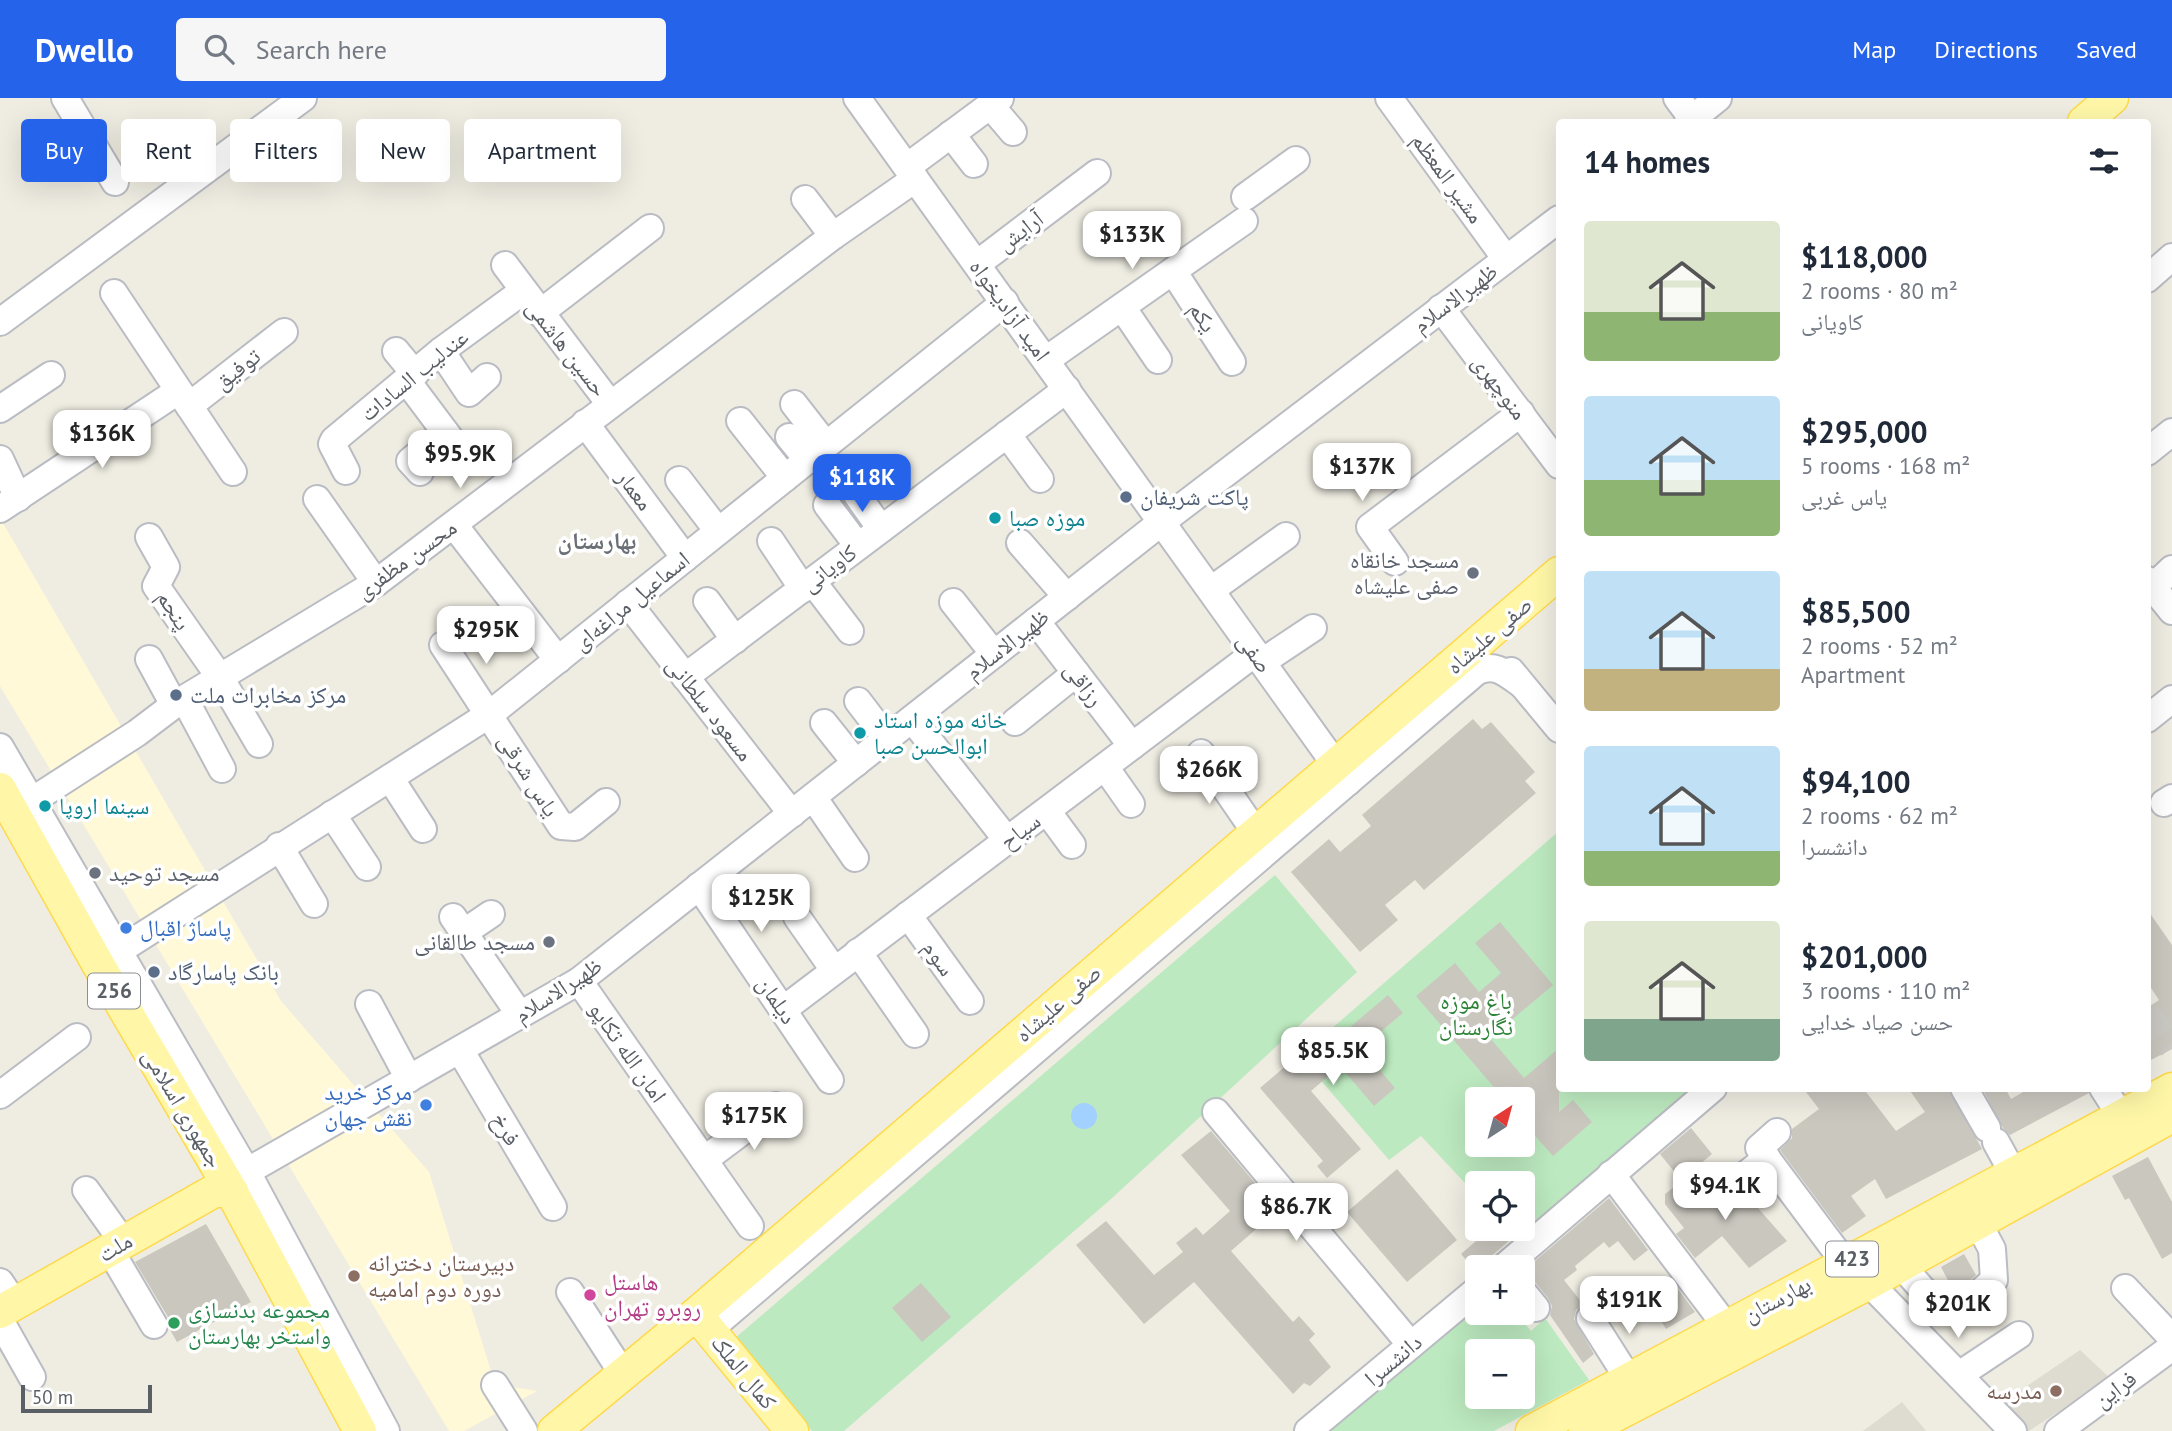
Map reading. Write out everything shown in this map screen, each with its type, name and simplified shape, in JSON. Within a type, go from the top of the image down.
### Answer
[{"type":"main road","points":[[2088,119],[2112,98]]},
{"type":"main road","name":"صفی علیشاه","points":[[554,1431],[623,1374],[703,1322],[1256,833],[1343,775],[1556,576]]},
{"type":"main road","name":"جمهوری اسلامی","points":[[15,801],[108,957],[235,1182],[360,1431]]},
{"type":"main road","name":"بهارستان","points":[[1532,1431],[2172,1089]]},
{"type":"main road","name":"بهارستان","points":[[1585,1431],[1869,1283],[2172,1116]]},
{"type":"main road","name":"ملت","points":[[4,1304],[235,1182]]},
{"type":"main road","name":"کمال الملک","points":[[703,1322],[792,1431]]},
{"type":"street","points":[[65,98],[115,182]]},
{"type":"street","points":[[0,322],[303,98]]},
{"type":"street","name":"امید آزادیخواه","points":[[857,98],[1163,521]]},
{"type":"street","name":"مشیر المعظم","points":[[1389,98],[1506,259]]},
{"type":"street","points":[[1688,116],[1718,98]]},
{"type":"street","points":[[995,102],[1013,132]]},
{"type":"street","name":"محسن مظفری","points":[[15,801],[376,583],[833,236],[911,173],[951,134],[995,102]]},
{"type":"street","points":[[951,134],[974,164]]},
{"type":"street","points":[[1046,360],[1173,271],[1245,209],[1296,160]]},
{"type":"street","name":"آرایش","points":[[977,264],[1097,173]]},
{"type":"street","points":[[805,199],[833,236]]},
{"type":"street","name":"ظهیرالاسلام","points":[[235,1182],[579,981],[1163,521],[1556,221]]},
{"type":"street","points":[[540,313],[650,228]]},
{"type":"street","points":[[2151,275],[2172,257]]},
{"type":"street","points":[[505,265],[523,291]]},
{"type":"street","name":"یکم","points":[[1173,271],[1232,362]]},
{"type":"street","name":"حسین هاشمی","points":[[523,291],[610,404]]},
{"type":"street","name":"عندلیب السادات","points":[[345,471],[332,444],[334,440],[442,351],[523,291]]},
{"type":"street","points":[[114,293],[233,472]]},
{"type":"street","name":"اسماعیل مراغه‌ای","points":[[108,957],[490,714],[1005,302]]},
{"type":"street","points":[[1122,307],[1158,360]]},
{"type":"street","name":"منوچهری","points":[[1441,309],[1556,460]]},
{"type":"street","name":"توفیق","points":[[9,503],[184,398],[284,332]]},
{"type":"street","points":[[396,351],[450,439],[410,461],[420,472]]},
{"type":"street","points":[[442,351],[469,393],[486,377]]},
{"type":"street","points":[[0,409],[51,375]]},
{"type":"street","name":"کاویانی","points":[[685,677],[1067,389]]},
{"type":"street","points":[[794,404],[817,453]]},
{"type":"street","points":[[1395,562],[1370,527],[1521,413]]},
{"type":"street","points":[[740,421],[785,478]]},
{"type":"street","name":"معمار","points":[[585,423],[685,558]]},
{"type":"street","points":[[2151,450],[2172,432]]},
{"type":"street","points":[[1007,434],[1040,479]]},
{"type":"street","points":[[789,437],[817,453]]},
{"type":"street","points":[[0,459],[9,503]]},
{"type":"street","points":[[845,478],[881,529]]},
{"type":"street","points":[[680,480],[719,531]]},
{"type":"street","points":[[317,499],[376,583]]},
{"type":"street","points":[[827,505],[858,546]]},
{"type":"street","name":"صفی","points":[[1163,521],[1343,775]]},
{"type":"street","points":[[454,525],[558,660]]},
{"type":"street","points":[[1211,590],[1286,536]]},
{"type":"street","name":"پنجم","points":[[149,537],[166,567],[156,586],[221,679]]},
{"type":"street","points":[[771,541],[850,631]]},
{"type":"street","points":[[1020,543],[1067,597]]},
{"type":"street","points":[[2157,579],[2172,611]]},
{"type":"street","points":[[707,601],[735,640]]},
{"type":"street","points":[[953,602],[994,654]]},
{"type":"street","name":"مسعود سلطانی","points":[[628,603],[792,814]]},
{"type":"street","name":"رزاقی","points":[[1036,621],[1132,746]]},
{"type":"street","name":"سیاح","points":[[784,1009],[1132,746],[1258,658],[1314,628]]},
{"type":"street","points":[[1486,639],[1556,725]]},
{"type":"street","name":"یاس شرقی","points":[[443,645],[561,826],[568,829],[606,802]]},
{"type":"street","points":[[149,659],[222,769]]},
{"type":"street","name":"صفی علیشاه","points":[[703,1322],[1343,775],[1476,672],[1486,667],[1497,668],[1521,684]]},
{"type":"street","points":[[1015,722],[1076,673]]},
{"type":"street","points":[[221,679],[259,744]]},
{"type":"street","points":[[2151,716],[2172,699]]},
{"type":"street","points":[[858,701],[887,738]]},
{"type":"street","points":[[912,719],[1007,840]]},
{"type":"street","points":[[824,723],[856,763]]},
{"type":"street","points":[[0,747],[15,801]]},
{"type":"street","points":[[1201,753],[1256,833]]},
{"type":"street","points":[[1105,767],[1131,804]]},
{"type":"street","points":[[390,778],[423,829]]},
{"type":"street","points":[[813,797],[855,858]]},
{"type":"street","points":[[1047,810],[1072,845]]},
{"type":"street","points":[[332,814],[367,867]]},
{"type":"street","points":[[279,846],[314,904]]},
{"type":"street","name":"دیلمان","points":[[699,887],[830,1080]]},
{"type":"street","points":[[491,914],[458,925],[520,1015]]},
{"type":"street","name":"سوم","points":[[908,915],[970,1001]]},
{"type":"street","points":[[797,917],[834,971]]},
{"type":"street","points":[[859,953],[915,1034]]},
{"type":"street","name":"امان الله تکاپو","points":[[579,981],[750,1226]]},
{"type":"street","points":[[369,1004],[409,1079]]},
{"type":"street","points":[[0,1096],[77,1037]]},
{"type":"street","name":"فرخ","points":[[460,1050],[553,1208]]},
{"type":"street","points":[[1518,1255],[1708,1092]]},
{"type":"street","points":[[1966,1092],[2014,1173]]},
{"type":"street","points":[[2106,1092],[2121,1116]]},
{"type":"street","points":[[704,1160],[776,1106]]},
{"type":"street","points":[[1216,1112],[1411,1345]]},
{"type":"street","points":[[1777,1132],[1759,1148],[1845,1263]]},
{"type":"street","points":[[1734,1184],[1767,1158]]},
{"type":"street","points":[[1611,1174],[1726,1326]]},
{"type":"street","points":[[235,1182],[386,1431]]},
{"type":"street","points":[[86,1190],[153,1325]]},
{"type":"street","points":[[1901,1265],[1924,1291],[1949,1306],[1974,1298],[1994,1280],[1992,1250],[1978,1223]]},
{"type":"street","points":[[1869,1283],[2013,1431]]},
{"type":"street","points":[[2125,1288],[2171,1349]]},
{"type":"street","points":[[570,1292],[623,1374]]},
{"type":"street","name":"دانشسرا","points":[[1308,1431],[1465,1300]]},
{"type":"street","points":[[4,1304],[32,1377]]},
{"type":"street","points":[[1590,1318],[1628,1378]]},
{"type":"street","points":[[1959,1375],[2019,1335]]},
{"type":"street","name":"فراین","points":[[2058,1431],[2171,1349]]},
{"type":"street","points":[[495,1385],[524,1431]]},
{"type":"shaded area","points":[[0,518],[281,1001],[429,1172],[495,1384],[537,1391],[464,1431],[449,1431],[0,686]]},
{"type":"shaded area","name":"مدرسه","points":[[2080,1350],[2110,1378],[2029,1431],[2002,1403]]},
{"type":"shaded area","points":[[1902,1402],[1926,1431],[1863,1431]]},
{"type":"green space","name":"باغ موزه نگارستان","points":[[1556,834],[1556,1092],[1686,1092],[1535,1221],[1535,1171],[1465,1171],[1465,1183],[1421,1136],[1389,1160],[1300,1056]]},
{"type":"green space","points":[[1275,875],[1357,972],[1111,1199],[844,1431],[812,1431],[734,1339]]},
{"type":"green space","points":[[1465,1317],[1465,1325],[1526,1325],[1531,1331],[1545,1318],[1589,1380],[1535,1409],[1535,1339],[1465,1339],[1465,1409],[1535,1409],[1494,1431],[1330,1431]]},
{"type":"water","points":[[1084,1103],[1093,1107],[1097,1116],[1093,1125],[1084,1129],[1075,1125],[1071,1116],[1075,1107]]},
{"type":"building","points":[[1473,719],[1482,729],[1491,722],[1535,772],[1525,781],[1536,793],[1424,890],[1415,880],[1385,905],[1398,920],[1360,952],[1291,872],[1329,839],[1340,852],[1371,826],[1362,815]]},
{"type":"building","points":[[2151,915],[2172,945],[2172,1049],[2151,1060],[2151,1005],[2159,1000],[2151,988]]},
{"type":"building","points":[[1500,922],[1553,985],[1490,1038],[1524,1078],[1556,1051],[1559,1112],[1573,1100],[1592,1122],[1553,1156],[1535,1136],[1535,1087],[1494,1087],[1416,996],[1455,963],[1479,992],[1501,973],[1475,943]]},
{"type":"building","points":[[1388,995],[1403,1013],[1361,1048],[1395,1088],[1374,1106],[1340,1066],[1311,1091],[1361,1149],[1327,1178],[1317,1166],[1323,1161],[1260,1088],[1288,1064],[1296,1073]]},
{"type":"building","points":[[1806,1092],[1866,1092],[1896,1131],[1925,1112],[1911,1092],[1950,1092],[1982,1149],[1886,1199],[1875,1179],[1851,1196],[1866,1216],[1842,1233],[1780,1150],[1792,1138],[1792,1129],[1819,1109]]},
{"type":"building","points":[[1984,1092],[2007,1092],[2011,1099],[2023,1092],[2089,1092],[2010,1135],[2003,1128]]},
{"type":"building","points":[[1691,1128],[1712,1154],[1681,1180],[1660,1154]]},
{"type":"building","points":[[1211,1131],[1278,1210],[1231,1251],[1293,1322],[1299,1316],[1315,1334],[1309,1340],[1331,1367],[1310,1386],[1304,1383],[1293,1394],[1194,1282],[1144,1324],[1076,1245],[1106,1221],[1154,1275],[1183,1252],[1176,1243],[1196,1227],[1203,1235],[1230,1211],[1181,1155]]},
{"type":"building","points":[[2148,1157],[2172,1202],[2172,1253],[2162,1259],[2129,1198],[2125,1200],[2112,1176]]},
{"type":"building","points":[[1397,1169],[1457,1240],[1407,1282],[1347,1212]]},
{"type":"building","points":[[1688,1176],[1710,1204],[1723,1195],[1736,1200],[1764,1181],[1774,1195],[1758,1208],[1787,1241],[1749,1268],[1722,1236],[1695,1258],[1676,1234],[1684,1228],[1665,1204],[1665,1194]]},
{"type":"building","points":[[1609,1198],[1648,1250],[1634,1261],[1618,1241],[1609,1248],[1604,1242],[1575,1266],[1577,1270],[1564,1280],[1583,1304],[1576,1310],[1574,1319],[1594,1354],[1583,1363],[1550,1315],[1552,1306],[1535,1282],[1535,1261]]},
{"type":"building","points":[[206,1224],[251,1302],[177,1342],[169,1328],[168,1317],[135,1262]]},
{"type":"building","points":[[1476,1241],[1509,1241],[1493,1255],[1465,1255],[1465,1259],[1461,1254]]},
{"type":"building","points":[[1964,1254],[1976,1275],[1966,1284],[1952,1288],[1941,1267]]},
{"type":"building","points":[[1670,1278],[1695,1312],[1666,1329],[1645,1293]]},
{"type":"building","points":[[921,1283],[951,1317],[922,1342],[892,1308]]},
{"type":"building","points":[[1991,1304],[1993,1308],[1970,1321],[1968,1316]]},
{"type":"tunnel","points":[[2151,1019],[2172,1048]]},
{"type":"place","name":"پاکت شریفان","points":[[1126,497]]},
{"type":"place","name":"موزه صبا","points":[[995,518]]},
{"type":"place","name":"مسجد خانقاه صفی علیشاه","points":[[1473,573]]},
{"type":"place","name":"مرکز مخابرات ملت","points":[[176,695]]},
{"type":"place","name":"خانه موزه استاد ابوالحسن صبا","points":[[860,733]]},
{"type":"place","name":"سینما اروپا","points":[[45,806]]},
{"type":"place","name":"مسجد توحید","points":[[95,873]]},
{"type":"place","name":"پاساژ اقبال","points":[[126,928]]},
{"type":"place","name":"مسجد طالقانی","points":[[549,942]]},
{"type":"place","name":"بانک پاسارگاد","points":[[154,972]]},
{"type":"place","name":"مرکز خرید نقش جهان","points":[[426,1105]]},
{"type":"place","name":"دبیرستان دخترانه دوره دوم امامیه","points":[[354,1276]]},
{"type":"place","name":"هاستل روبرو تهران","points":[[590,1295]]},
{"type":"place","name":"مجموعه بدنسازی واستخر بهارستان","points":[[174,1323]]},
{"type":"place","name":"مدرسه","points":[[2056,1391]]},
{"type":"district","name":"بهارستان","points":[[597,541]]}]
